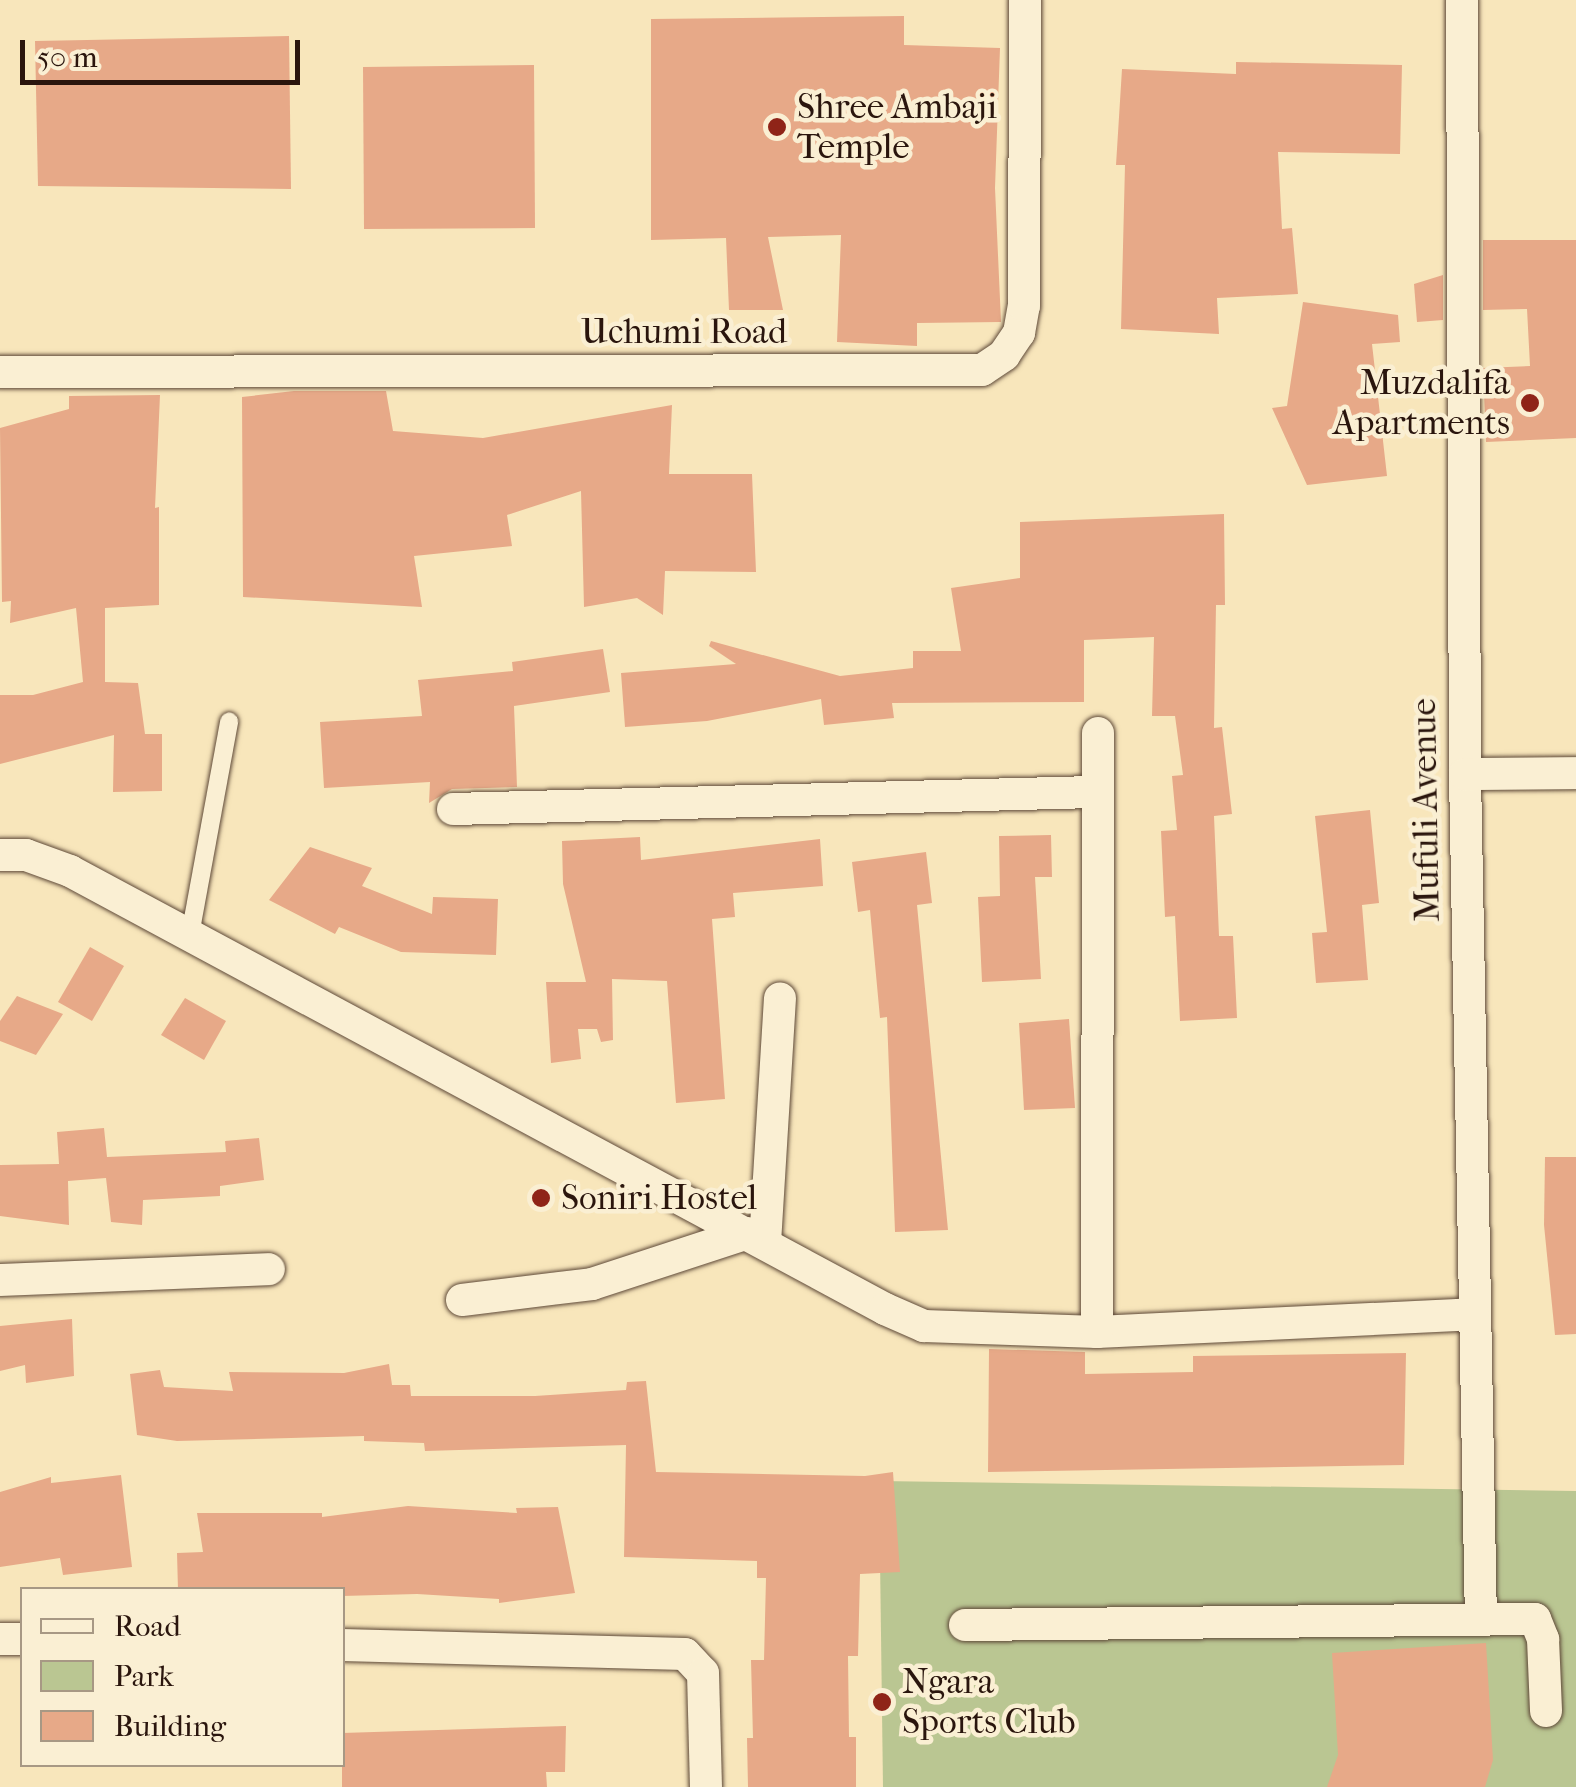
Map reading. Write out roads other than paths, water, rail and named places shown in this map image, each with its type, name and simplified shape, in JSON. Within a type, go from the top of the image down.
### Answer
[{"type":"street","name":"Uchumi Road","points":[[0,372],[982,370],[1004,355],[1019,333],[1024,306],[1025,0]]},
{"type":"street","name":"Mufuli Avenue","points":[[1462,0],[1465,774],[1480,1620]]},
{"type":"street","points":[[1097,1332],[1094,792],[1098,733]]},
{"type":"street","points":[[1465,774],[1576,773]]},
{"type":"street","points":[[453,808],[1094,792]]},
{"type":"street","points":[[0,855],[48,861],[924,1326],[1097,1332],[1473,1314]]},
{"type":"street","points":[[756,1238],[780,998]]},
{"type":"street","points":[[462,1300],[592,1284],[756,1238]]},
{"type":"street","points":[[0,1280],[269,1269]]},
{"type":"street","points":[[964,1625],[1534,1620],[1541,1628],[1546,1711]]},
{"type":"street","points":[[345,1645],[685,1654],[703,1673],[706,1787]]},
{"type":"lane","points":[[190,935],[229,722]]},
{"type":"place","name":"Shree Ambaji Temple","points":[[777,127]]},
{"type":"place","name":"Muzdalifa Apartments","points":[[1530,403]]},
{"type":"place","name":"Soniri Hostel","points":[[541,1198]]},
{"type":"place","name":"Ngara Sports Club","points":[[882,1702]]}]
